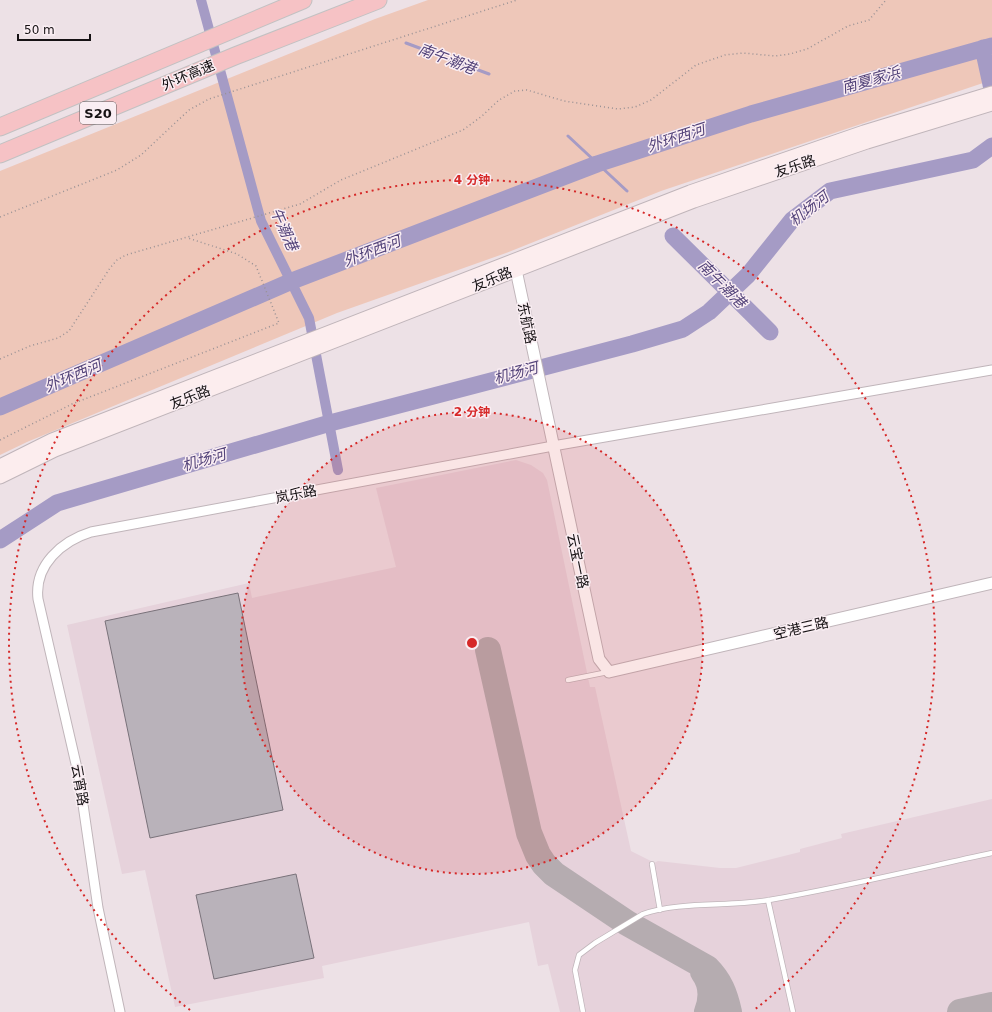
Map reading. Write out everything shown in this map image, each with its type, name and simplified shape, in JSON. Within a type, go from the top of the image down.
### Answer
[{"type":"highway","name":"外环高速","points":[[0,127],[190,46],[304,0]]},
{"type":"highway","name":"外环高速","points":[[0,154],[235,56],[378,0]]},
{"type":"main road","name":"友乐路","points":[[0,477],[23,464],[55,450],[298,350],[772,162],[992,93]]},
{"type":"main road","name":"友乐路","points":[[514,265],[775,172],[992,104]]},
{"type":"main road","name":"友乐路","points":[[0,466],[52,440],[298,350]]},
{"type":"street","name":"东航路","points":[[514,265],[522,291]]},
{"type":"street","name":"东航路","points":[[514,265],[553,446]]},
{"type":"street","name":"岚乐路","points":[[48,561],[77,536],[91,532],[553,446],[992,370]]},
{"type":"street","name":"云宝一路","points":[[553,446],[599,659],[609,672]]},
{"type":"street","name":"云宵路","points":[[48,561],[38,583],[38,599],[79,777],[98,908],[120,1012]]},
{"type":"street","name":"空港三路","points":[[609,672],[992,583]]},
{"type":"lane","points":[[568,680],[609,672]]},
{"type":"lane","points":[[583,1012],[575,970],[579,955],[643,914],[660,910],[768,900],[992,853]]},
{"type":"lane","points":[[652,864],[660,910]]},
{"type":"lane","points":[[768,900],[793,1012]]},
{"type":"path","points":[[0,217],[117,170],[141,155],[189,110],[209,99],[239,88],[517,0]]},
{"type":"path","points":[[0,359],[30,346],[58,338],[69,331],[92,294],[117,260],[126,255],[300,204],[341,180],[463,130],[482,116],[499,100],[515,91],[526,90],[564,101],[618,109],[635,107],[651,100],[696,65],[725,55],[743,53],[775,56],[790,54],[807,49],[848,26],[869,20],[886,0]]},
{"type":"path","points":[[0,440],[72,404],[279,323],[256,266],[237,254],[188,238]]},
{"type":"shaded area","points":[[428,0],[992,0],[992,80],[661,191],[506,253],[337,313],[27,442],[0,455],[0,171],[375,19]]},
{"type":"shaded area","points":[[516,460],[531,465],[543,473],[547,480],[590,687],[595,687],[631,851],[651,861],[652,864],[658,861],[720,868],[736,868],[800,852],[800,849],[842,838],[841,834],[992,799],[992,1012],[560,1012],[548,964],[538,966],[529,922],[322,966],[324,978],[175,1007],[145,870],[122,874],[67,625],[249,583],[252,598],[396,567],[376,488]]},
{"type":"building","points":[[238,593],[283,810],[150,838],[105,621]]},
{"type":"building","points":[[296,874],[314,958],[214,979],[196,895]]},
{"type":"waterway","name":"午潮港","points":[[201,0],[261,221],[309,318],[338,470]]},
{"type":"waterway","name":"南午潮港","points":[[406,43],[489,74]]},
{"type":"waterway","name":"外环西河","points":[[0,407],[292,281],[597,164],[751,114],[992,46]]},
{"type":"waterway","name":"机场河","points":[[983,48],[992,89]]},
{"type":"waterway","name":"南午潮港","points":[[568,136],[627,191]]},
{"type":"waterway","name":"机场河","points":[[0,540],[57,503],[330,423],[632,344],[683,329],[709,312],[748,275],[792,220],[830,191],[973,160],[992,146]]},
{"type":"waterway","name":"南午潮港","points":[[673,236],[770,332]]},
{"type":"taxiway","points":[[488,650],[529,833],[538,855],[544,864],[554,874],[627,923],[707,968],[721,988],[726,999],[729,1012]]},
{"type":"taxiway","points":[[703,972],[710,987],[710,1002],[707,1012]]},
{"type":"taxiway","points":[[960,1012],[992,1005]]},
{"type":"water label","name":"南夏家浜","points":[[871,80]]}]
